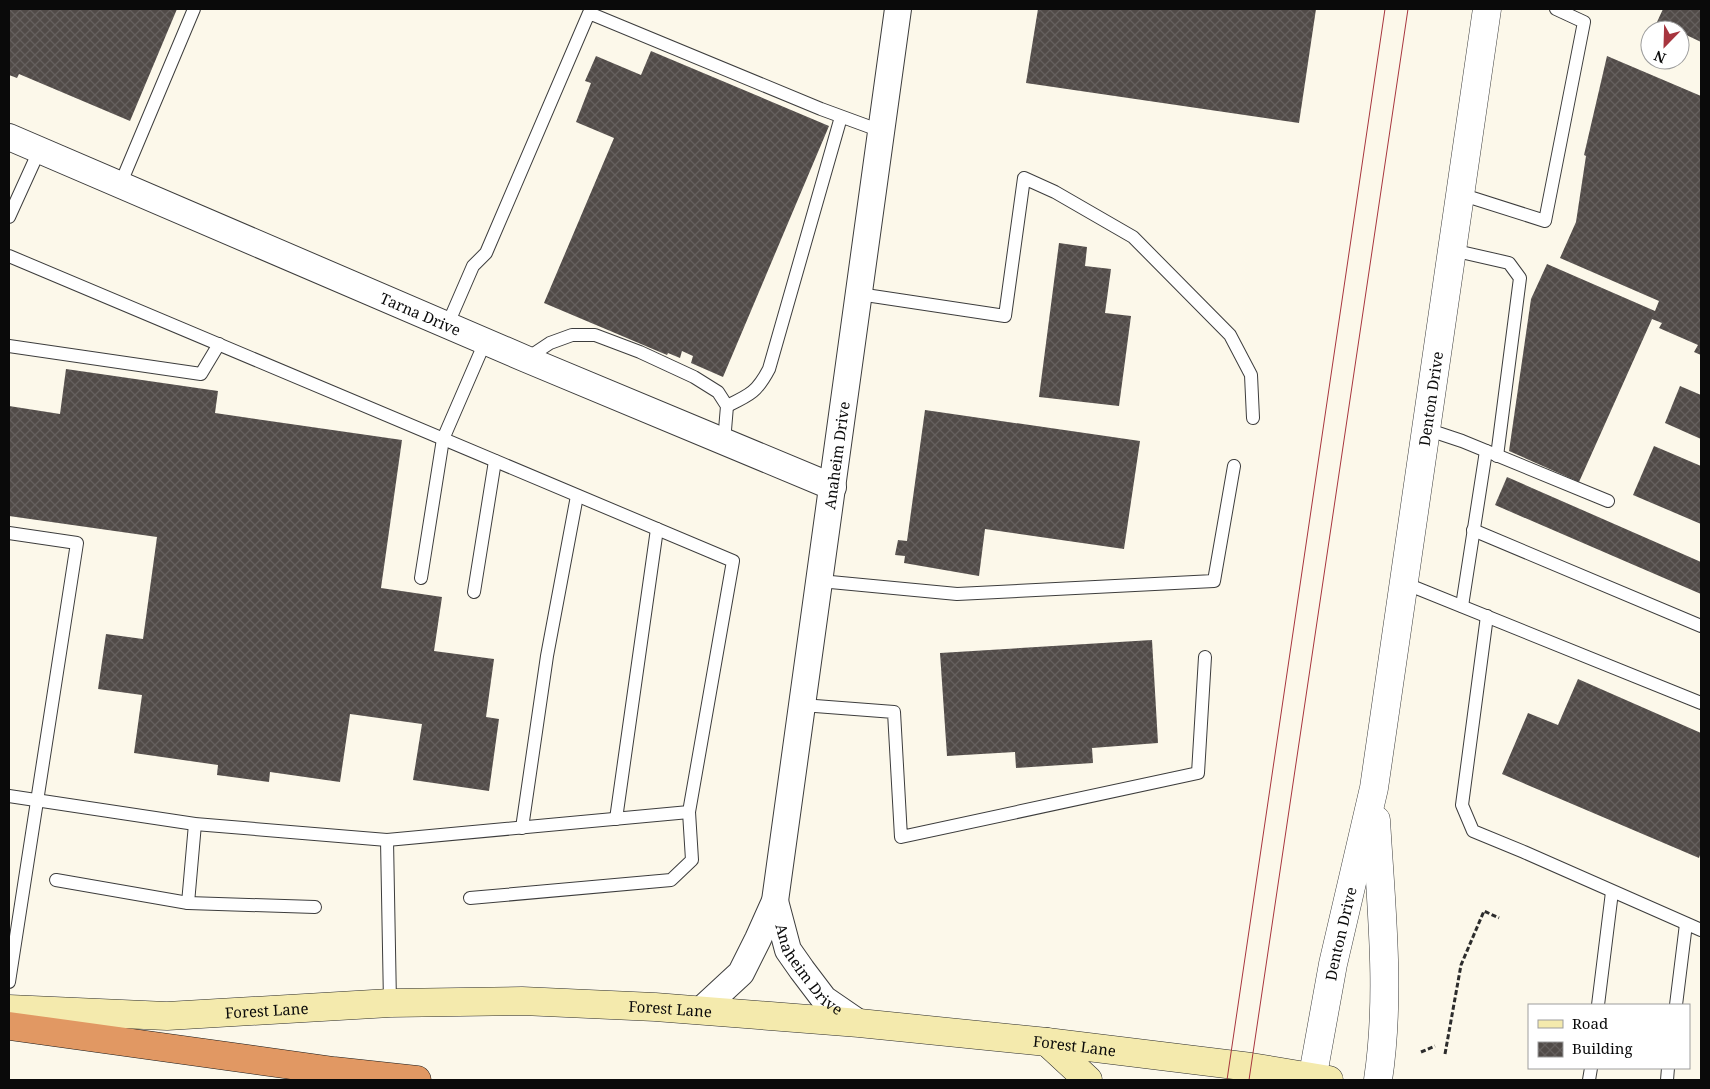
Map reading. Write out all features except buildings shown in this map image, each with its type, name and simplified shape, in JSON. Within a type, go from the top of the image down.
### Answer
[{"type":"highway","points":[[9,1026],[334,1071],[418,1080]]},
{"type":"main road","name":"Forest Lane","points":[[9,1009],[167,1016],[390,1003],[522,1001],[655,1007],[859,1023],[1048,1042],[1251,1067],[1318,1079]]},
{"type":"main road","points":[[1048,1042],[1088,1080]]},
{"type":"street","name":"Anaheim Drive","points":[[701,1010],[741,973],[775,902],[898,9]]},
{"type":"street","name":"Denton Drive","points":[[1318,1079],[1333,964],[1374,788],[1487,9]]},
{"type":"street","name":"Tarna Drive","points":[[9,137],[447,326],[833,487]]},
{"type":"street","name":"Denton Drive","points":[[1374,788],[1385,976],[1383,1048],[1378,1080]]},
{"type":"street","name":"Anaheim Drive","points":[[775,902],[788,950],[824,999],[859,1023]]},
{"type":"lane","points":[[120,185],[194,9]]},
{"type":"lane","points":[[1460,194],[1544,221],[1584,22],[1556,9]]},
{"type":"lane","points":[[447,326],[473,266],[486,253],[589,13],[841,117],[881,131]]},
{"type":"lane","points":[[727,406],[747,397],[760,386],[769,369],[841,117]]},
{"type":"lane","points":[[9,216],[40,151]]},
{"type":"lane","points":[[859,294],[1004,316],[1024,178],[1055,192],[1133,237],[1230,335],[1251,375],[1253,418]]},
{"type":"lane","points":[[1452,250],[1509,263],[1520,278],[1492,453],[1473,530],[1462,606]]},
{"type":"lane","points":[[9,256],[733,561],[689,812],[692,860],[671,880],[470,898]]},
{"type":"lane","points":[[526,359],[550,343],[572,335],[595,335],[640,352],[694,377],[718,392],[727,406],[724,442]]},
{"type":"lane","points":[[421,578],[443,439],[485,342]]},
{"type":"lane","points":[[9,346],[201,374],[219,344]]},
{"type":"lane","points":[[1426,429],[1492,453],[1608,502]]},
{"type":"lane","points":[[474,592],[495,461]]},
{"type":"lane","points":[[820,581],[957,594],[1214,581],[1234,466]]},
{"type":"lane","points":[[522,828],[547,656],[577,496]]},
{"type":"lane","points":[[616,819],[657,529]]},
{"type":"lane","points":[[1473,530],[1701,626]]},
{"type":"lane","points":[[9,533],[77,543],[9,982]]},
{"type":"lane","points":[[1404,583],[1701,703]]},
{"type":"lane","points":[[1487,616],[1462,805],[1473,832],[1524,852],[1701,930]]},
{"type":"lane","points":[[802,705],[894,712],[901,837],[1198,773],[1205,657]]},
{"type":"lane","points":[[9,796],[195,824],[387,840],[689,812]]},
{"type":"lane","points":[[188,902],[195,824]]},
{"type":"lane","points":[[387,840],[390,1003]]},
{"type":"lane","points":[[56,880],[188,902],[315,908]]},
{"type":"lane","points":[[1598,1004],[1612,892]]},
{"type":"lane","points":[[1676,1004],[1686,924]]},
{"type":"path","points":[[1445,1054],[1461,965],[1484,911],[1499,918]]},
{"type":"path","points":[[1421,1052],[1435,1046]]},
{"type":"tram line","points":[[1227,1080],[1385,9]]},
{"type":"tram line","points":[[1249,1080],[1408,9]]}]
